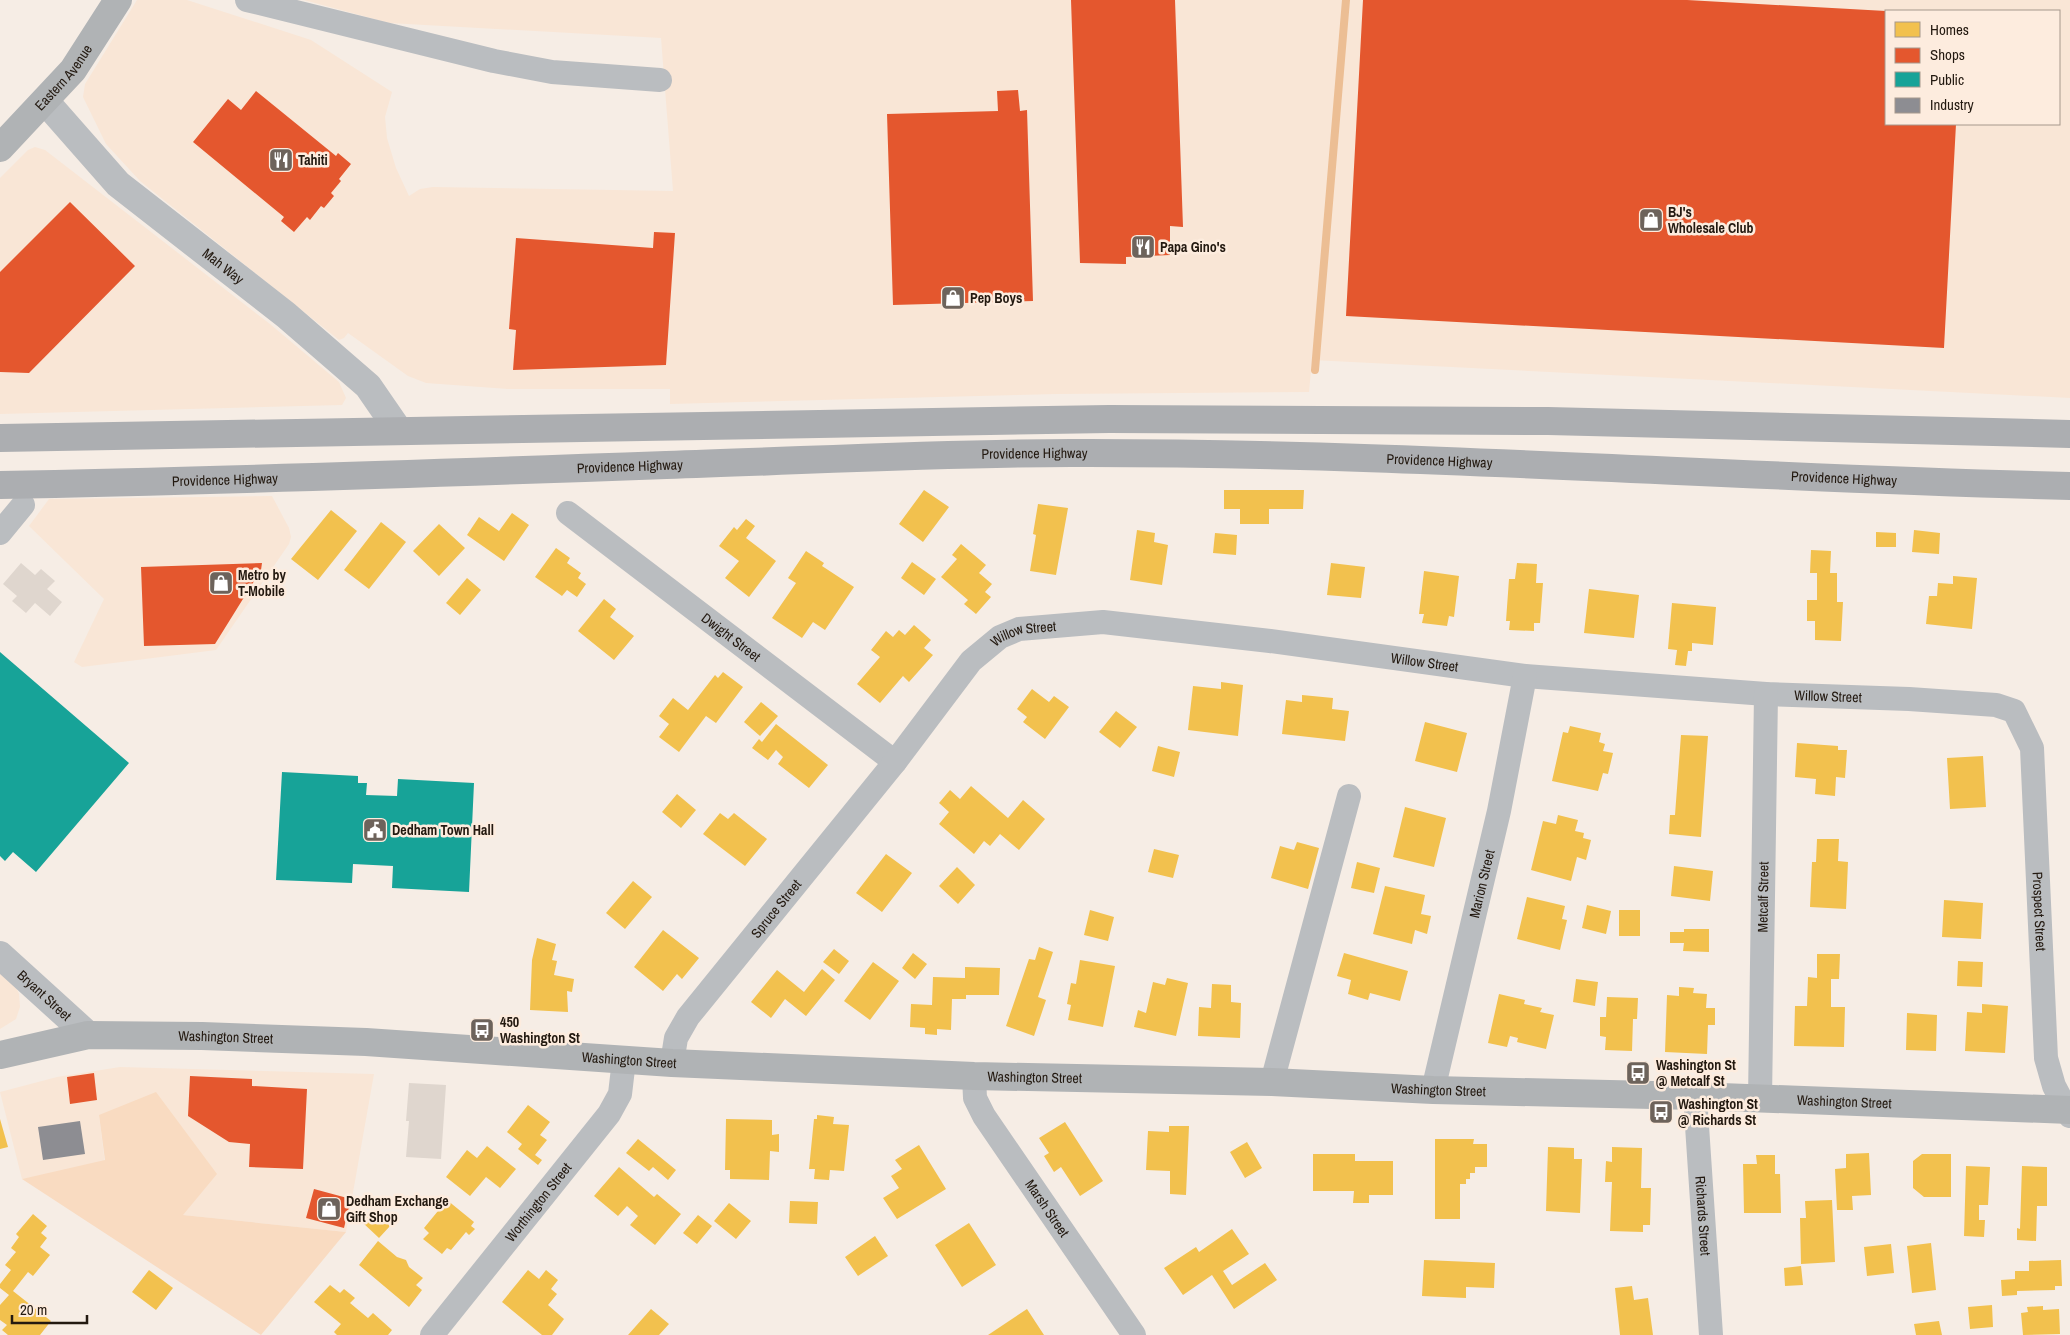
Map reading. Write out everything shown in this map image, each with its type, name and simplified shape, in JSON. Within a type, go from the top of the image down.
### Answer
[{"type":"highway","points":[[0,438],[1011,419],[1313,419],[1558,422],[2070,434]]},
{"type":"highway","name":"Providence Highway","points":[[0,485],[246,480],[928,455],[1104,453],[1389,457],[1793,476],[2070,486]]},
{"type":"main road","name":"Eastern Avenue","points":[[0,148],[73,70],[118,0]]},
{"type":"main road","name":"Washington Street","points":[[0,1054],[88,1035],[366,1042],[672,1063],[974,1076],[1272,1082],[1433,1090],[1695,1096],[2069,1112]]},
{"type":"street","points":[[247,0],[503,63],[552,72],[660,80]]},
{"type":"street","name":"Mah Way","points":[[45,101],[118,184],[286,315],[368,386],[399,432]]},
{"type":"street","points":[[0,532],[23,505]]},
{"type":"street","name":"Dwight Street","points":[[568,513],[894,762]]},
{"type":"street","name":"Willow Street","points":[[894,762],[971,661],[1000,637],[1019,629],[1103,622],[1270,641],[1525,676],[1766,694],[1909,698],[1996,704],[2014,711]]},
{"type":"street","name":"Marion Street","points":[[1433,1090],[1499,811],[1525,676]]},
{"type":"street","name":"Metcalf Street","points":[[1760,1100],[1766,694]]},
{"type":"street","name":"Prospect Street","points":[[2014,711],[2032,748],[2046,1058],[2054,1086],[2069,1112]]},
{"type":"street","name":"Spruce Street","points":[[672,1063],[676,1038],[688,1017],[894,762]]},
{"type":"street","points":[[1272,1082],[1349,796]]},
{"type":"street","name":"Bryant Street","points":[[0,954],[88,1035]]},
{"type":"street","name":"Worthington Street","points":[[432,1335],[608,1114],[620,1094],[624,1060]]},
{"type":"street","name":"Marsh Street","points":[[974,1076],[975,1098],[984,1116],[1134,1335]]},
{"type":"street","name":"Richards Street","points":[[1695,1096],[1711,1335]]},
{"type":"shaded area","points":[[137,0],[187,0],[311,40],[392,92],[385,117],[387,138],[396,168],[409,196],[420,189],[433,187],[673,191],[661,38],[389,23],[304,0],[2070,0],[2070,398],[1312,360],[1309,392],[1057,394],[670,404],[670,389],[508,389],[426,383],[408,376],[348,333],[339,340],[140,181],[106,144],[83,97],[85,84]]},
{"type":"shaded area","points":[[35,147],[45,150],[270,324],[339,382],[346,398],[342,405],[0,414],[0,178],[28,150]]},
{"type":"shaded area","points":[[272,496],[289,528],[291,537],[289,544],[216,650],[82,667],[74,662],[104,599],[29,526],[49,499]]},
{"type":"shaded area","points":[[0,970],[14,983],[19,994],[20,1007],[16,1019],[0,1029]]},
{"type":"shaded area","points":[[120,1067],[374,1074],[346,1232],[183,1215],[99,1115],[105,1164],[22,1179],[0,1092],[57,1077]]},
{"type":"shaded area","points":[[156,1092],[217,1174],[183,1215],[346,1232],[261,1335],[22,1179],[105,1160],[99,1115]]},
{"type":"building: Homes","points":[[924,490],[949,507],[923,542],[899,524]]},
{"type":"building: Homes","points":[[1224,490],[1304,490],[1303,509],[1269,509],[1269,524],[1240,524],[1240,509],[1224,509]]},
{"type":"building: Homes","points":[[1038,504],[1068,508],[1056,575],[1030,571],[1036,535],[1033,534]]},
{"type":"building: Homes","points":[[331,510],[357,531],[318,580],[291,559]]},
{"type":"building: Homes","points":[[512,513],[529,525],[504,561],[467,535],[479,517],[499,531]]},
{"type":"building: Homes","points":[[746,519],[755,526],[746,538],[776,561],[749,597],[725,578],[739,561],[719,546],[734,527],[737,530]]},
{"type":"building: Homes","points":[[381,522],[406,542],[369,589],[344,570]]},
{"type":"building: Homes","points":[[439,524],[465,548],[439,576],[413,551]]},
{"type":"building: Homes","points":[[1137,530],[1155,533],[1154,542],[1168,545],[1162,585],[1130,580]]},
{"type":"building: Homes","points":[[1914,530],[1940,533],[1939,554],[1912,552]]},
{"type":"building: Homes","points":[[1876,532],[1896,533],[1896,547],[1876,547]]},
{"type":"building: Homes","points":[[1215,533],[1237,535],[1236,555],[1213,553]]},
{"type":"building: Homes","points":[[961,544],[986,565],[979,573],[992,584],[985,592],[991,597],[976,614],[964,604],[968,600],[941,577],[957,559],[952,555]]},
{"type":"building: Homes","points":[[556,548],[570,558],[567,563],[581,573],[578,578],[586,584],[577,597],[567,590],[562,596],[535,577]]},
{"type":"building: Homes","points":[[1811,550],[1831,551],[1830,573],[1837,573],[1837,602],[1843,602],[1841,641],[1815,640],[1815,621],[1807,621],[1807,600],[1817,600],[1817,573],[1810,573]]},
{"type":"building: Homes","points":[[806,551],[824,563],[822,566],[854,587],[825,630],[813,622],[802,638],[772,618],[796,583],[788,578]]},
{"type":"building: Homes","points":[[912,562],[936,579],[924,595],[901,578]]},
{"type":"building: Homes","points":[[1331,563],[1365,567],[1361,598],[1327,595]]},
{"type":"building: Homes","points":[[1517,563],[1537,564],[1536,583],[1543,583],[1540,623],[1534,623],[1534,631],[1509,630],[1510,621],[1506,621],[1509,579],[1515,579]]},
{"type":"building: Homes","points":[[1424,571],[1459,576],[1454,617],[1449,616],[1447,626],[1422,623],[1424,614],[1419,614]]},
{"type":"building: Homes","points":[[1953,576],[1977,578],[1972,629],[1926,624],[1929,596],[1937,596],[1938,583],[1953,584]]},
{"type":"building: Homes","points":[[467,578],[481,590],[460,615],[446,603]]},
{"type":"building: Homes","points":[[1589,589],[1639,595],[1634,638],[1584,633]]},
{"type":"building: Homes","points":[[604,599],[616,609],[610,617],[634,636],[614,660],[578,631]]},
{"type":"building: Homes","points":[[1672,603],[1716,607],[1713,645],[1692,643],[1692,651],[1688,651],[1686,666],[1675,665],[1677,650],[1668,649]]},
{"type":"building: Homes","points":[[914,625],[931,640],[924,648],[933,655],[909,682],[903,676],[880,703],[857,684],[880,657],[871,650],[886,631],[893,637],[899,630],[905,635]]},
{"type":"building: Homes","points":[[723,672],[743,687],[716,723],[706,716],[679,752],[659,737],[669,724],[659,716],[673,698],[688,710],[715,675],[718,678]]},
{"type":"building: Homes","points":[[1221,682],[1243,685],[1238,736],[1188,730],[1193,686],[1221,689]]},
{"type":"building: Homes","points":[[1032,689],[1049,702],[1054,696],[1069,707],[1045,739],[1023,722],[1027,717],[1017,709]]},
{"type":"building: Homes","points":[[1302,695],[1333,698],[1332,709],[1349,711],[1345,741],[1282,734],[1286,700],[1302,702]]},
{"type":"building: Homes","points":[[761,702],[778,716],[760,736],[744,722]]},
{"type":"building: Homes","points":[[1116,711],[1137,727],[1120,748],[1099,732]]},
{"type":"building: Homes","points":[[1425,722],[1467,733],[1457,772],[1415,761]]},
{"type":"building: Homes","points":[[776,724],[828,765],[809,788],[778,764],[783,757],[776,750],[768,760],[752,748],[759,739],[762,742]]},
{"type":"building: Homes","points":[[1570,726],[1601,733],[1599,742],[1605,744],[1603,751],[1613,753],[1608,774],[1603,773],[1598,791],[1552,781],[1563,732],[1568,733]]},
{"type":"building: Homes","points":[[1681,735],[1708,736],[1701,837],[1669,834],[1670,815],[1675,815]]},
{"type":"building: Homes","points":[[1797,743],[1838,746],[1838,750],[1847,750],[1845,778],[1836,777],[1835,796],[1815,794],[1816,779],[1795,777]]},
{"type":"building: Homes","points":[[1158,746],[1180,752],[1174,777],[1152,771]]},
{"type":"building: Homes","points":[[1983,756],[1986,807],[1950,809],[1947,758]]},
{"type":"building: Homes","points":[[971,786],[1008,818],[1023,800],[1045,819],[1019,850],[1000,834],[990,846],[984,841],[974,854],[939,824],[949,812],[939,803],[950,790],[960,799]]},
{"type":"building: Homes","points":[[677,794],[696,810],[681,828],[662,812]]},
{"type":"building: Homes","points":[[1405,807],[1446,818],[1434,867],[1393,857]]},
{"type":"building: Homes","points":[[720,813],[728,819],[734,813],[767,839],[745,866],[703,834]]},
{"type":"building: Homes","points":[[1558,815],[1578,820],[1575,831],[1584,833],[1583,838],[1591,840],[1586,860],[1577,857],[1571,881],[1531,870],[1543,821],[1556,824]]},
{"type":"building: Homes","points":[[1817,839],[1839,839],[1838,861],[1848,862],[1846,909],[1810,907],[1812,862],[1816,862]]},
{"type":"building: Homes","points":[[1297,842],[1319,848],[1308,889],[1271,878],[1280,846],[1294,850]]},
{"type":"building: Homes","points":[[1154,849],[1179,855],[1173,878],[1148,872]]},
{"type":"building: Homes","points":[[886,854],[912,873],[882,912],[856,893]]},
{"type":"building: Homes","points":[[1357,862],[1380,868],[1374,893],[1351,888]]},
{"type":"building: Homes","points":[[1674,866],[1713,871],[1710,901],[1671,896]]},
{"type":"building: Homes","points":[[957,867],[975,885],[958,904],[939,886]]},
{"type":"building: Homes","points":[[633,881],[652,897],[625,929],[606,913]]},
{"type":"building: Homes","points":[[1385,886],[1425,895],[1421,914],[1431,916],[1427,934],[1415,930],[1412,944],[1373,934]]},
{"type":"building: Homes","points":[[1527,897],[1565,906],[1562,919],[1567,920],[1560,950],[1517,939]]},
{"type":"building: Homes","points":[[1944,900],[1983,903],[1981,939],[1942,937]]},
{"type":"building: Homes","points":[[1587,905],[1611,911],[1606,934],[1582,928]]},
{"type":"building: Homes","points":[[1090,910],[1114,917],[1108,941],[1084,935]]},
{"type":"building: Homes","points":[[1619,910],[1640,910],[1640,936],[1619,936]]},
{"type":"building: Homes","points":[[1684,929],[1709,929],[1709,952],[1683,951],[1684,943],[1670,943],[1670,932],[1684,932]]},
{"type":"building: Homes","points":[[663,930],[699,958],[682,979],[677,974],[663,991],[634,967]]},
{"type":"building: Homes","points":[[537,938],[556,944],[552,960],[557,961],[554,975],[574,979],[572,992],[567,991],[568,1012],[530,1010],[532,960]]},
{"type":"building: Homes","points":[[1039,947],[1053,952],[1038,997],[1046,1000],[1034,1036],[1006,1026],[1029,959],[1035,960]]},
{"type":"building: Homes","points":[[834,949],[849,961],[839,974],[823,962]]},
{"type":"building: Homes","points":[[913,953],[927,964],[915,979],[902,968]]},
{"type":"building: Homes","points":[[1344,953],[1408,971],[1400,1001],[1370,993],[1368,1000],[1348,994],[1351,980],[1337,976]]},
{"type":"building: Homes","points":[[1817,954],[1840,954],[1839,979],[1831,979],[1831,1007],[1845,1007],[1844,1047],[1794,1046],[1795,1006],[1807,1006],[1808,977],[1817,978]]},
{"type":"building: Homes","points":[[1080,960],[1115,966],[1103,1027],[1068,1020],[1071,1005],[1067,1004],[1071,983],[1076,984]]},
{"type":"building: Homes","points":[[1958,961],[1983,962],[1982,987],[1957,986]]},
{"type":"building: Homes","points":[[873,962],[899,981],[870,1020],[844,1001]]},
{"type":"building: Homes","points":[[965,967],[1000,968],[999,995],[966,995],[966,999],[952,999],[951,1030],[937,1029],[937,1035],[925,1034],[925,1028],[910,1027],[911,1004],[932,1005],[933,977],[965,978]]},
{"type":"building: Homes","points":[[822,969],[835,980],[806,1016],[785,999],[771,1018],[751,1002],[777,970],[804,992]]},
{"type":"building: Homes","points":[[1167,978],[1188,983],[1176,1036],[1134,1027],[1138,1010],[1146,1013],[1153,982],[1165,985]]},
{"type":"building: Homes","points":[[1576,979],[1598,982],[1595,1006],[1573,1002]]},
{"type":"building: Homes","points":[[1212,984],[1231,985],[1231,1002],[1241,1003],[1240,1038],[1198,1036],[1199,1007],[1211,1008]]},
{"type":"building: Homes","points":[[1679,987],[1694,988],[1693,993],[1707,994],[1706,1008],[1715,1008],[1715,1025],[1708,1025],[1707,1054],[1665,1052],[1667,995],[1679,996]]},
{"type":"building: Homes","points":[[1499,994],[1525,1000],[1524,1004],[1542,1008],[1540,1012],[1554,1015],[1546,1049],[1517,1042],[1518,1038],[1510,1036],[1507,1047],[1488,1043]]},
{"type":"building: Homes","points":[[1607,997],[1638,998],[1637,1019],[1633,1019],[1632,1051],[1605,1050],[1606,1037],[1600,1036],[1600,1017],[1606,1017]]},
{"type":"building: Homes","points":[[1982,1004],[2008,1006],[2005,1053],[1965,1051],[1967,1012],[1982,1013]]},
{"type":"building: Homes","points":[[1907,1013],[1937,1015],[1936,1051],[1906,1050]]},
{"type":"building: Homes","points":[[528,1105],[550,1122],[540,1135],[547,1140],[535,1155],[542,1160],[538,1165],[518,1149],[522,1144],[507,1132]]},
{"type":"building: Homes","points":[[817,1115],[834,1117],[833,1124],[849,1125],[844,1171],[830,1170],[829,1180],[814,1179],[815,1169],[809,1169],[814,1119],[817,1119]]},
{"type":"building: Homes","points":[[0,1119],[8,1147],[0,1149]]},
{"type":"building: Homes","points":[[726,1119],[772,1120],[772,1135],[779,1134],[779,1152],[770,1151],[769,1180],[730,1179],[730,1170],[725,1170]]},
{"type":"building: Homes","points":[[1065,1122],[1103,1181],[1080,1196],[1061,1167],[1054,1172],[1044,1156],[1049,1153],[1039,1138]]},
{"type":"building: Homes","points":[[1169,1126],[1189,1126],[1186,1195],[1170,1194],[1170,1171],[1146,1170],[1148,1131],[1169,1132]]},
{"type":"building: Homes","points":[[638,1139],[676,1170],[668,1180],[653,1167],[649,1171],[626,1153]]},
{"type":"building: Homes","points":[[1435,1139],[1474,1139],[1473,1144],[1487,1144],[1487,1167],[1475,1167],[1475,1173],[1470,1173],[1470,1179],[1466,1179],[1466,1184],[1460,1184],[1460,1219],[1435,1219]]},
{"type":"building: Homes","points":[[1247,1142],[1262,1168],[1245,1178],[1230,1152]]},
{"type":"building: Homes","points":[[919,1145],[946,1189],[897,1219],[883,1198],[899,1188],[891,1176],[902,1169],[895,1160]]},
{"type":"building: Homes","points":[[487,1146],[516,1169],[500,1188],[486,1177],[470,1196],[446,1177],[467,1150],[477,1158]]},
{"type":"building: Homes","points":[[1548,1147],[1574,1148],[1574,1159],[1582,1159],[1580,1213],[1546,1211]]},
{"type":"building: Homes","points":[[1612,1147],[1642,1148],[1641,1188],[1651,1188],[1650,1225],[1643,1225],[1643,1232],[1610,1231],[1612,1182],[1605,1182],[1606,1161],[1612,1162]]},
{"type":"building: Homes","points":[[1869,1153],[1871,1195],[1852,1196],[1853,1210],[1837,1210],[1835,1169],[1846,1168],[1846,1154]]},
{"type":"building: Homes","points":[[1313,1154],[1355,1154],[1355,1161],[1393,1161],[1393,1195],[1369,1195],[1369,1203],[1353,1203],[1354,1191],[1313,1191]]},
{"type":"building: Homes","points":[[1922,1154],[1951,1154],[1951,1197],[1924,1197],[1913,1188],[1913,1161]]},
{"type":"building: Homes","points":[[1756,1155],[1775,1155],[1775,1174],[1780,1174],[1781,1213],[1744,1213],[1743,1164],[1757,1164]]},
{"type":"building: Homes","points":[[1966,1166],[1990,1167],[1988,1205],[1979,1205],[1979,1220],[1985,1220],[1984,1237],[1964,1236]]},
{"type":"building: Homes","points":[[2022,1166],[2047,1167],[2047,1206],[2037,1206],[2036,1241],[2017,1240],[2017,1228],[2020,1229]]},
{"type":"building: Homes","points":[[619,1167],[654,1197],[657,1194],[681,1214],[655,1245],[630,1225],[638,1216],[627,1206],[618,1216],[594,1196]]},
{"type":"building: Homes","points":[[447,1200],[474,1222],[471,1226],[475,1229],[469,1235],[466,1232],[451,1250],[447,1248],[442,1254],[423,1239],[429,1233],[424,1228]]},
{"type":"building: Homes","points":[[1832,1200],[1835,1262],[1801,1264],[1800,1218],[1806,1218],[1805,1201]]},
{"type":"building: Homes","points":[[790,1201],[818,1202],[817,1224],[789,1223]]},
{"type":"building: Homes","points":[[729,1203],[751,1221],[736,1239],[714,1221]]},
{"type":"building: Homes","points":[[373,1210],[390,1226],[379,1238],[362,1222]]},
{"type":"building: Homes","points":[[33,1214],[47,1226],[41,1233],[47,1238],[40,1247],[50,1255],[33,1276],[28,1272],[13,1291],[51,1321],[40,1335],[8,1335],[2,1330],[7,1325],[0,1320],[0,1305],[9,1295],[0,1288],[0,1284],[11,1270],[5,1265],[16,1252],[11,1248],[19,1237],[16,1234]]},
{"type":"building: Homes","points":[[698,1215],[712,1226],[697,1244],[683,1233]]},
{"type":"building: Homes","points":[[969,1223],[996,1265],[962,1287],[935,1245]]},
{"type":"building: Homes","points":[[1232,1229],[1249,1254],[1223,1271],[1232,1285],[1265,1263],[1277,1280],[1234,1309],[1212,1275],[1183,1295],[1164,1268],[1196,1247],[1199,1252]]},
{"type":"building: Homes","points":[[875,1236],[888,1256],[858,1276],[845,1257]]},
{"type":"building: Homes","points":[[378,1241],[397,1257],[406,1260],[409,1267],[423,1278],[416,1285],[422,1290],[409,1307],[359,1265]]},
{"type":"building: Homes","points":[[1931,1243],[1936,1290],[1912,1293],[1907,1246]]},
{"type":"building: Homes","points":[[1891,1244],[1894,1273],[1867,1276],[1864,1247]]},
{"type":"building: Homes","points":[[1424,1260],[1495,1263],[1494,1288],[1466,1287],[1466,1298],[1422,1296]]},
{"type":"building: Homes","points":[[2061,1260],[2062,1286],[2055,1286],[2055,1290],[2017,1291],[2017,1295],[2002,1296],[2001,1280],[2015,1279],[2015,1271],[2029,1271],[2029,1261]]},
{"type":"building: Homes","points":[[1801,1266],[1803,1285],[1785,1286],[1784,1268]]},
{"type":"building: Homes","points":[[149,1270],[173,1288],[156,1310],[132,1292]]},
{"type":"building: Homes","points":[[528,1270],[539,1279],[546,1270],[558,1280],[551,1289],[557,1294],[548,1305],[564,1319],[552,1335],[542,1335],[502,1302]]},
{"type":"building: Homes","points":[[330,1285],[340,1293],[344,1289],[355,1298],[350,1303],[368,1318],[373,1313],[392,1330],[388,1335],[337,1335],[334,1332],[341,1324],[314,1302]]},
{"type":"building: Homes","points":[[1632,1286],[1634,1300],[1648,1298],[1653,1335],[1620,1335],[1615,1288]]},
{"type":"building: Homes","points":[[1992,1305],[1993,1327],[1970,1329],[1968,1307]]},
{"type":"building: Homes","points":[[2043,1306],[2043,1310],[2059,1309],[2060,1334],[2023,1335],[2021,1313],[2028,1312],[2027,1307]]},
{"type":"building: Homes","points":[[651,1309],[669,1324],[659,1335],[628,1335]]},
{"type":"building: Homes","points":[[1027,1309],[1044,1335],[988,1335]]},
{"type":"building: Homes","points":[[1939,1321],[1942,1335],[1916,1335],[1914,1324]]},
{"type":"building: Shops","points":[[1071,0],[1175,0],[1183,227],[1170,226],[1170,255],[1126,257],[1126,264],[1080,263]]},
{"type":"building: Shops","name":"BJ's Wholesale Club","points":[[1363,0],[1687,0],[1885,11],[1885,125],[1956,125],[1944,348],[1346,316]]},
{"type":"building: Shops","points":[[1018,90],[1020,111],[1027,110],[1033,301],[893,305],[887,114],[998,111],[997,91]]},
{"type":"building: Shops","name":"Tahiti","points":[[256,91],[336,156],[338,153],[351,164],[339,179],[341,181],[331,193],[334,196],[324,208],[321,206],[310,220],[307,217],[294,232],[281,221],[284,217],[193,142],[228,99],[241,110]]},
{"type":"building: Shops","points":[[70,202],[135,266],[29,373],[0,372],[0,272]]},
{"type":"building: Shops","points":[[654,232],[675,233],[666,365],[513,370],[516,330],[509,329],[516,238],[653,248]]},
{"type":"building: Shops","points":[[262,563],[261,570],[215,644],[144,646],[141,567]]},
{"type":"building: Shops","points":[[94,1073],[97,1100],[70,1104],[67,1077]]},
{"type":"building: Shops","points":[[190,1076],[252,1079],[252,1086],[307,1089],[303,1169],[249,1167],[250,1144],[229,1142],[188,1116]]},
{"type":"building: Shops","name":"Dedham Exchange Gift Shop","points":[[314,1189],[351,1199],[344,1228],[306,1218]]},
{"type":"building: Public","points":[[0,652],[129,763],[36,872],[13,852],[5,861],[0,856]]},
{"type":"building: Public","name":"Dedham Town Hall","points":[[282,772],[358,776],[358,783],[367,783],[366,795],[397,796],[398,779],[474,783],[469,892],[392,888],[393,866],[353,864],[352,883],[276,880]]},
{"type":"building: Industry","points":[[80,1121],[85,1154],[43,1160],[38,1127]]},
{"type":"building: Other","points":[[21,563],[35,575],[41,569],[55,581],[47,589],[62,602],[50,616],[35,603],[26,613],[12,601],[17,596],[3,584]]},
{"type":"building: Other","points":[[409,1083],[446,1085],[441,1159],[406,1157],[409,1121],[406,1121]]},
{"type":"waterway","points":[[1315,370],[1346,0]]},
{"type":"place","name":"Tahiti","points":[[281,160]]},
{"type":"place","name":"BJ's Wholesale Club","points":[[1651,220]]},
{"type":"place","name":"Papa Gino's","points":[[1143,247]]},
{"type":"place","name":"Pep Boys","points":[[953,298]]},
{"type":"place","name":"Metro by T-Mobile","points":[[221,583]]},
{"type":"place","name":"Dedham Town Hall","points":[[375,830]]},
{"type":"place","name":"450 Washington St","points":[[482,1030]]},
{"type":"place","name":"Washington St @ Metcalf St","points":[[1638,1073]]},
{"type":"place","name":"Washington St @ Richards St","points":[[1661,1112]]},
{"type":"place","name":"Dedham Exchange Gift Shop","points":[[329,1209]]}]
